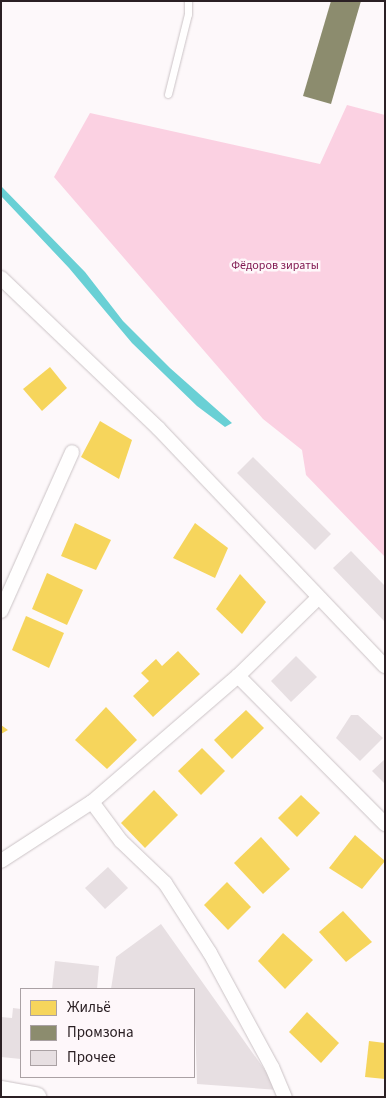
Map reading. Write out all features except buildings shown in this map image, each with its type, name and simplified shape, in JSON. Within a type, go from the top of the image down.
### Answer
[{"type":"main road","points":[[11,1094],[36,1097]]},
{"type":"street","points":[[1,278],[158,428],[318,598],[385,666]]},
{"type":"street","points":[[1,611],[72,452]]},
{"type":"street","points":[[1,861],[92,802],[238,676],[318,598]]},
{"type":"street","points":[[238,676],[385,824]]},
{"type":"street","points":[[92,802],[121,841],[165,883],[210,953],[272,1067],[284,1097]]},
{"type":"lane","points":[[168,94],[188,14],[188,1]]},
{"type":"green space","name":"Фёдоров зираты","points":[[347,105],[385,115],[385,557],[306,475],[302,450],[263,419],[54,177],[90,113],[320,164]]},
{"type":"water","points":[[1,186],[85,272],[123,321],[170,368],[232,423],[225,427],[197,406],[132,343],[69,268],[1,196]]}]
